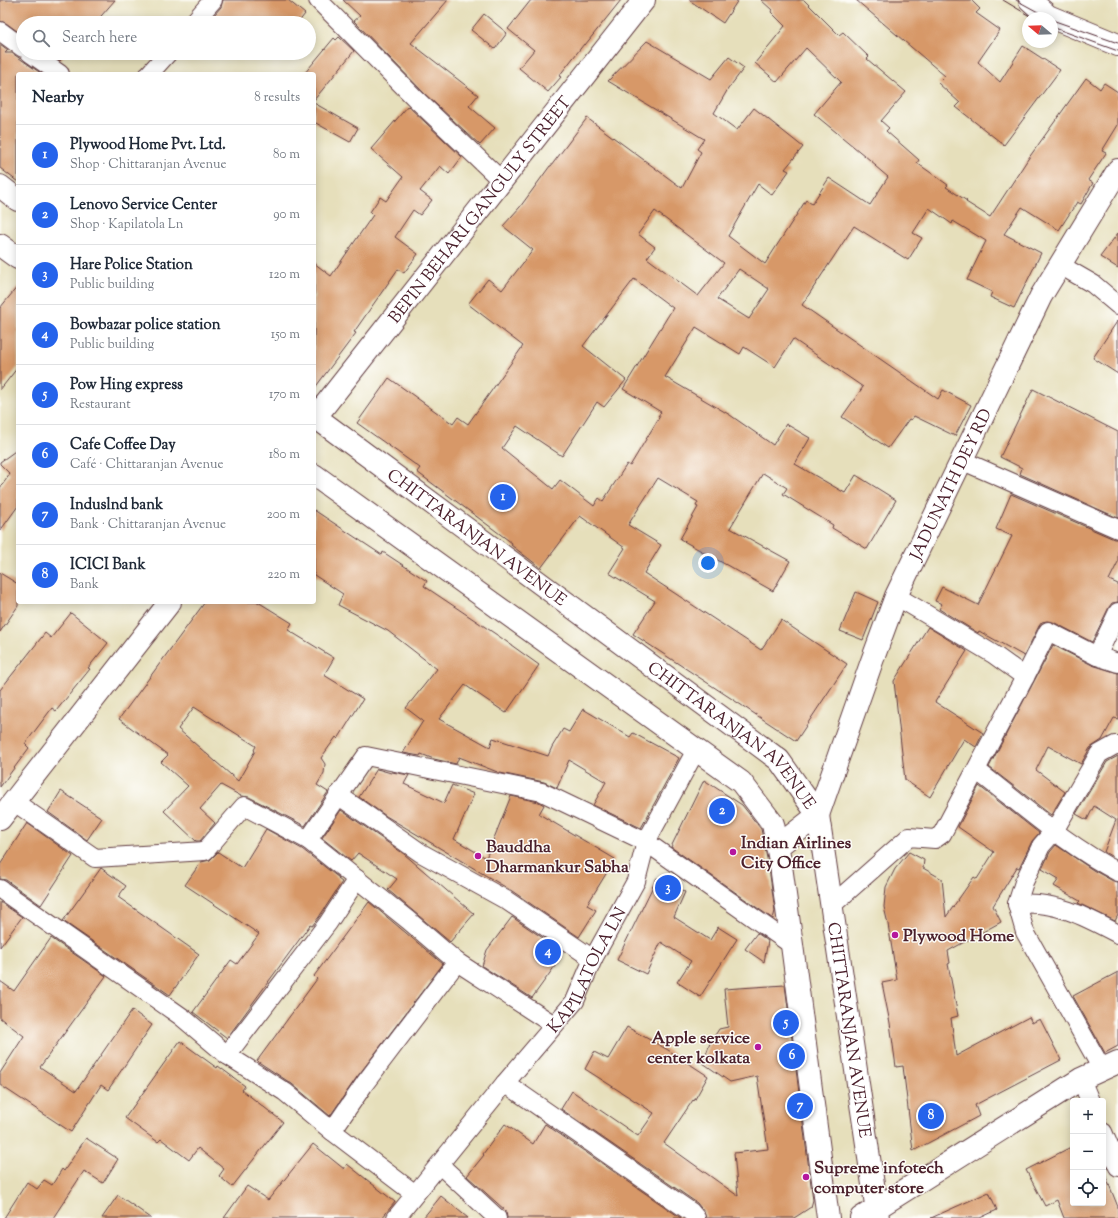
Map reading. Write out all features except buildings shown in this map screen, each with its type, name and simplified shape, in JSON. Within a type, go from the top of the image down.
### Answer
[{"type":"main road","name":"BEPIN BEHARI GANGULY STREET","points":[[316,414],[644,0]]},
{"type":"main road","points":[[1030,0],[1048,16],[1116,40]]},
{"type":"main road","name":"JADUNATH DEY RD","points":[[818,815],[896,596],[1040,296],[1118,170]]},
{"type":"main road","points":[[0,186],[16,198]]},
{"type":"main road","points":[[0,245],[16,257]]},
{"type":"main road","name":"CHITTARANJAN AVENUE","points":[[316,418],[779,760],[818,815],[872,1215]]},
{"type":"main road","points":[[316,476],[741,782],[773,824],[778,847],[792,945],[828,1218]]},
{"type":"main road","points":[[0,818],[168,604]]},
{"type":"main road","points":[[778,847],[818,815]]},
{"type":"main road","points":[[872,1215],[1080,1079],[1110,1066]]},
{"type":"street","points":[[200,16],[213,0]]},
{"type":"street","points":[[318,0],[418,101],[502,181]]},
{"type":"street","points":[[0,31],[16,43]]},
{"type":"street","points":[[40,60],[57,72]]},
{"type":"street","points":[[153,72],[162,60]]},
{"type":"street","points":[[1060,265],[1093,284],[1118,304]]},
{"type":"street","points":[[961,460],[1118,529]]},
{"type":"street","points":[[896,596],[993,654],[1025,677]]},
{"type":"street","points":[[1098,656],[1118,612]]},
{"type":"street","points":[[831,906],[909,837],[935,839],[942,834],[1048,631],[1098,656],[1118,663]]},
{"type":"street","points":[[1110,1066],[1026,932],[1017,904],[1024,882],[1041,846],[1054,831],[1099,754],[1115,745],[1118,745]]},
{"type":"street","name":"KAPILATOLA LN","points":[[396,1218],[505,1083],[575,1001],[593,959],[636,880],[646,842],[696,750]]},
{"type":"street","points":[[308,840],[366,756],[542,792],[646,842],[792,945]]},
{"type":"street","points":[[976,770],[1054,831],[1096,860],[1118,872]]},
{"type":"street","points":[[338,795],[421,853],[506,900],[593,959]]},
{"type":"street","points":[[14,801],[95,858],[205,850],[244,806],[308,840],[457,962],[554,1025]]},
{"type":"street","points":[[227,1055],[328,923],[357,879]]},
{"type":"street","points":[[0,890],[182,1017],[227,1055],[285,1092],[332,1131],[415,1194]]},
{"type":"street","points":[[1017,904],[1027,903],[1062,907],[1118,934]]},
{"type":"street","points":[[332,1131],[365,1083],[457,962]]},
{"type":"street","points":[[1080,1079],[1089,1098]]},
{"type":"street","points":[[505,1083],[691,1212],[696,1218]]},
{"type":"street","points":[[1104,1134],[1118,1167]]},
{"type":"street","points":[[440,1165],[497,1218]]},
{"type":"tram line","points":[[1003,0],[1023,12]]},
{"type":"tram line","points":[[1016,0],[1038,12]]},
{"type":"tram line","points":[[1058,22],[1118,43]]},
{"type":"tram line","points":[[1058,29],[1118,51]]},
{"type":"place","name":"Plywood Home Pvt. Ltd.","points":[[503,497]]},
{"type":"place","name":"Lenovo Service Center","points":[[722,811]]},
{"type":"place","name":"Indian Airlines City Office","points":[[733,852]]},
{"type":"place","name":"Bauddha Dharmankur Sabha","points":[[478,856]]},
{"type":"place","name":"Hare Police Station","points":[[668,888]]},
{"type":"place","name":"Plywood Home","points":[[895,935]]},
{"type":"place","name":"Bowbazar police station","points":[[548,952]]},
{"type":"place","name":"Pow Hing express","points":[[786,1023]]},
{"type":"place","name":"Apple service center kolkata","points":[[758,1047]]},
{"type":"place","name":"Cafe Coffee Day","points":[[792,1056]]},
{"type":"place","name":"Induslnd bank","points":[[800,1106]]},
{"type":"place","name":"ICICI Bank","points":[[931,1116]]},
{"type":"place","name":"Supreme infotech computer store","points":[[806,1177]]}]
